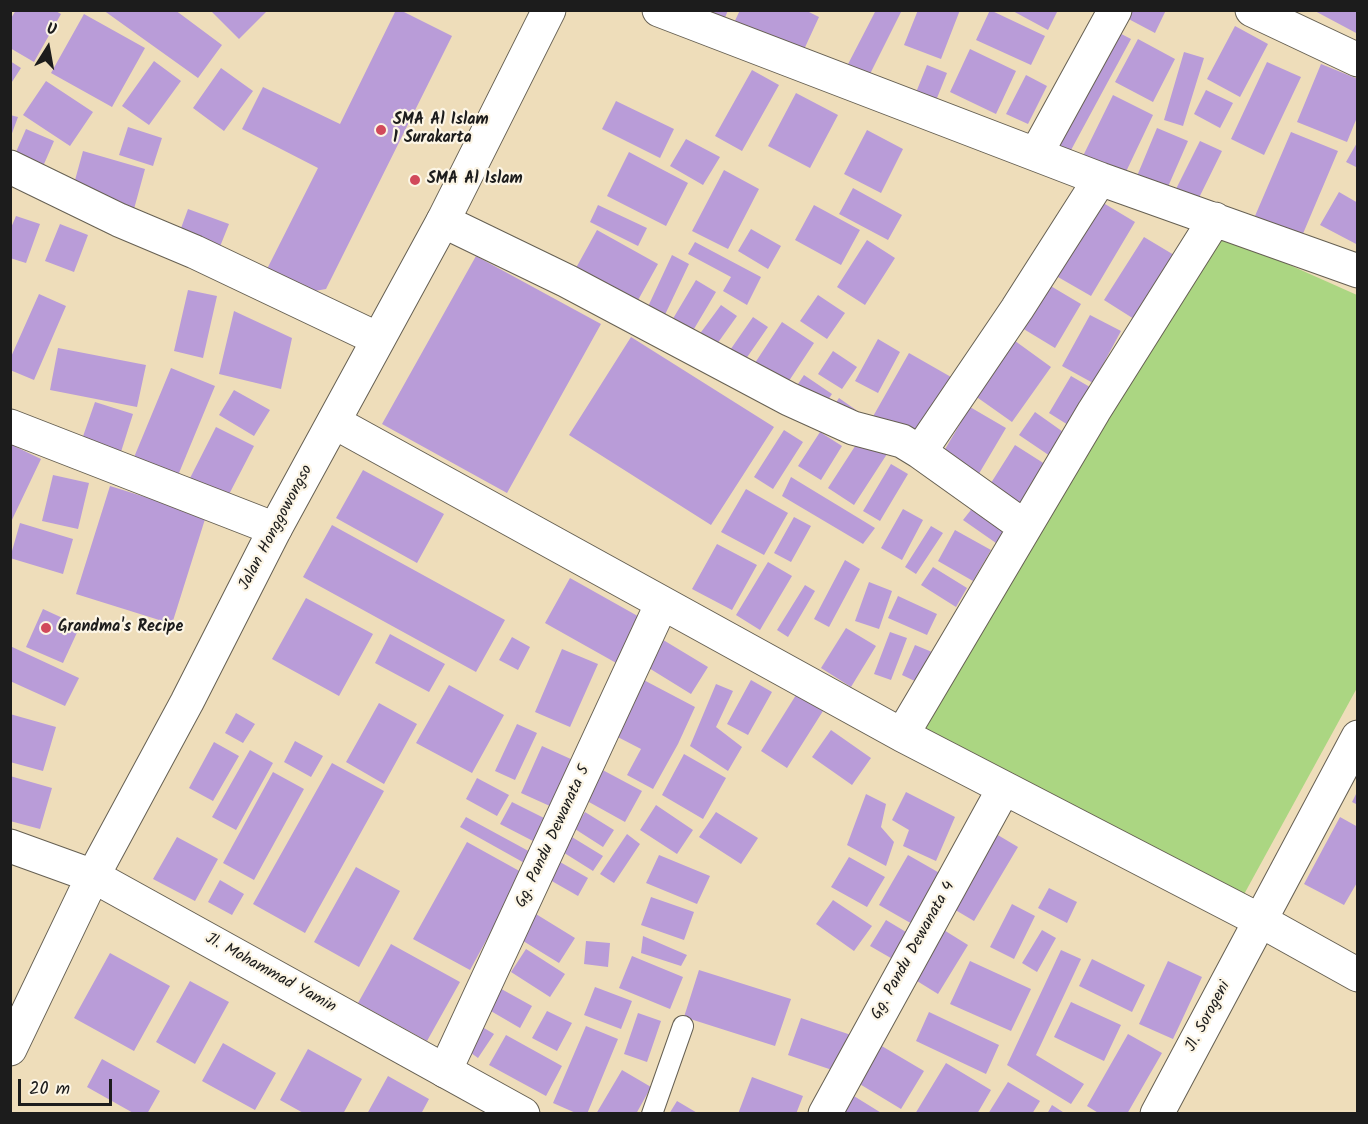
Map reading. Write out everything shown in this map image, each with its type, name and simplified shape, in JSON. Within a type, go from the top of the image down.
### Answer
[{"type":"street","name":"Jalan Honggowongso","points":[[10,1049],[93,876],[187,702],[276,529],[443,221],[549,10]]},
{"type":"street","points":[[659,10],[1100,179],[1358,271]]},
{"type":"street","points":[[1036,154],[1115,10]]},
{"type":"street","points":[[1252,10],[1358,60]]},
{"type":"street","points":[[10,167],[119,220],[195,252],[378,339]]},
{"type":"street","points":[[920,452],[1017,309],[1100,179]]},
{"type":"street","points":[[902,735],[1094,411],[1215,219]]},
{"type":"street","points":[[443,221],[567,281],[789,399],[853,428],[902,441],[1025,527]]},
{"type":"street","points":[[334,422],[902,735],[1261,921],[1358,975]]},
{"type":"street","points":[[10,426],[276,529]]},
{"type":"street","name":"Gg. Pandu Dewanata 5","points":[[445,1071],[662,603]]},
{"type":"street","name":"Jl. Sorogeni","points":[[1157,1113],[1358,737]]},
{"type":"street","name":"Gg. Pandu Dewanata 4","points":[[825,1113],[1004,788]]},
{"type":"street","name":"Jl. Mohammad Yamin","points":[[10,846],[93,876],[523,1113]]},
{"type":"lane","points":[[652,1113],[683,1026]]},
{"type":"green space","points":[[1220,234],[1357,295],[1357,688],[1242,898],[919,731]]},
{"type":"building","points":[[16,10],[54,10],[61,14],[34,62],[10,48],[10,20]]},
{"type":"building","points":[[103,10],[175,10],[222,45],[198,78]]},
{"type":"building","points":[[210,10],[268,10],[239,39]]},
{"type":"building","name":"SMA Al Islam 1 Surakarta","points":[[396,10],[452,36],[326,289],[298,294],[263,277],[318,168],[242,129],[263,87],[340,124]]},
{"type":"building","points":[[695,10],[728,10],[723,23]]},
{"type":"building","points":[[740,10],[805,10],[819,17],[801,56],[733,25]]},
{"type":"building","points":[[876,10],[902,10],[868,78],[846,68]]},
{"type":"building","points":[[918,10],[960,10],[941,59],[904,45]]},
{"type":"building","points":[[990,10],[1045,36],[1031,65],[976,40]]},
{"type":"building","points":[[1011,10],[1058,10],[1048,30]]},
{"type":"building","points":[[1123,10],[1166,10],[1155,33],[1121,15]]},
{"type":"building","points":[[1313,10],[1358,10],[1358,34]]},
{"type":"building","points":[[84,14],[145,48],[112,107],[51,73]]},
{"type":"building","points":[[1235,26],[1268,44],[1240,97],[1207,79]]},
{"type":"building","points":[[1108,27],[1131,39],[1070,152],[1047,140]]},
{"type":"building","points":[[1138,39],[1175,59],[1153,102],[1115,82]]},
{"type":"building","points":[[970,49],[1016,71],[996,114],[950,92]]},
{"type":"building","points":[[1184,52],[1204,58],[1183,126],[1164,120]]},
{"type":"building","points":[[10,61],[21,68],[10,85]]},
{"type":"building","points":[[154,61],[181,81],[149,125],[122,106]]},
{"type":"building","points":[[1267,62],[1301,77],[1264,155],[1231,139]]},
{"type":"building","points":[[1321,64],[1358,79],[1358,115],[1347,142],[1297,122]]},
{"type":"building","points":[[927,65],[947,73],[933,108],[913,100]]},
{"type":"building","points":[[221,68],[253,91],[224,131],[193,108]]},
{"type":"building","points":[[752,70],[779,85],[742,151],[715,136]]},
{"type":"building","points":[[1026,75],[1047,86],[1028,124],[1006,114]]},
{"type":"building","points":[[46,81],[93,112],[70,146],[23,115]]},
{"type":"building","points":[[1206,90],[1233,103],[1220,128],[1194,114]]},
{"type":"building","points":[[796,93],[838,115],[810,168],[768,146]]},
{"type":"building","points":[[1113,95],[1153,115],[1124,176],[1083,156]]},
{"type":"building","points":[[616,101],[674,129],[660,158],[602,129]]},
{"type":"building","points":[[10,115],[18,117],[11,136],[10,136]]},
{"type":"building","points":[[128,127],[162,138],[153,166],[119,155]]},
{"type":"building","points":[[1157,128],[1188,141],[1167,189],[1137,176]]},
{"type":"building","points":[[26,129],[54,141],[41,171],[13,159]]},
{"type":"building","points":[[867,130],[903,149],[881,193],[844,174]]},
{"type":"building","points":[[1291,132],[1338,151],[1302,236],[1255,216]]},
{"type":"building","points":[[686,139],[720,157],[703,185],[670,166]]},
{"type":"building","points":[[1200,141],[1222,151],[1194,208],[1172,197]]},
{"type":"building","points":[[1358,141],[1358,168],[1346,162]]},
{"type":"building","points":[[83,151],[145,169],[134,209],[72,191]]},
{"type":"building","points":[[629,152],[688,183],[666,226],[607,196]]},
{"type":"building","points":[[724,170],[759,189],[728,249],[692,231]]},
{"type":"building","points":[[853,188],[902,215],[888,240],[839,214]]},
{"type":"building","points":[[1339,192],[1358,203],[1358,245],[1320,225]]},
{"type":"building","points":[[1095,198],[1135,222],[1091,296],[1051,273]]},
{"type":"building","points":[[598,205],[647,228],[638,246],[590,222]]},
{"type":"building","points":[[814,205],[860,230],[841,265],[795,240]]},
{"type":"building","points":[[188,209],[229,224],[217,254],[177,239]]},
{"type":"building","points":[[16,216],[40,224],[26,263],[10,258],[10,230]]},
{"type":"building","points":[[60,224],[88,235],[74,272],[45,261]]},
{"type":"building","points":[[751,229],[781,246],[768,269],[738,251]]},
{"type":"building","points":[[597,230],[658,264],[632,311],[571,277]]},
{"type":"building","points":[[1144,237],[1174,255],[1134,319],[1104,300]]},
{"type":"building","points":[[867,240],[895,258],[865,305],[837,287]]},
{"type":"building","points":[[695,242],[761,277],[747,305],[723,291],[731,277],[688,254]]},
{"type":"building","points":[[672,255],[689,264],[662,321],[645,313]]},
{"type":"building","points":[[476,256],[601,324],[507,493],[382,424]]},
{"type":"building","points":[[696,280],[716,292],[691,334],[671,322]]},
{"type":"building","points":[[1049,285],[1081,304],[1055,348],[1022,328]]},
{"type":"building","points":[[188,290],[217,296],[203,358],[174,351]]},
{"type":"building","points":[[39,294],[66,306],[34,380],[10,370],[10,359]]},
{"type":"building","points":[[818,295],[845,313],[827,339],[800,321]]},
{"type":"building","points":[[721,305],[737,316],[712,351],[696,339]]},
{"type":"building","points":[[234,311],[292,338],[281,389],[219,374]]},
{"type":"building","points":[[1090,315],[1121,331],[1093,383],[1062,366]]},
{"type":"building","points":[[753,317],[768,327],[741,366],[726,356]]},
{"type":"building","points":[[782,322],[814,343],[783,390],[751,369]]},
{"type":"building","points":[[631,337],[774,427],[711,525],[569,435]]},
{"type":"building","points":[[1011,338],[1051,367],[1012,422],[971,393]]},
{"type":"building","points":[[878,339],[900,352],[878,393],[855,381]]},
{"type":"building","points":[[58,348],[146,365],[137,407],[50,390]]},
{"type":"building","points":[[833,351],[857,367],[842,389],[818,374]]},
{"type":"building","points":[[909,353],[951,377],[914,443],[871,420]]},
{"type":"building","points":[[171,368],[215,386],[174,485],[130,467]]},
{"type":"building","points":[[804,375],[832,394],[820,412],[792,393]]},
{"type":"building","points":[[1071,376],[1095,390],[1073,428],[1049,413]]},
{"type":"building","points":[[234,390],[270,410],[254,436],[219,415]]},
{"type":"building","points":[[839,398],[856,410],[847,424],[829,413]]},
{"type":"building","points":[[95,402],[133,414],[120,455],[81,442]]},
{"type":"building","points":[[970,407],[1006,428],[977,477],[941,456]]},
{"type":"building","points":[[1035,412],[1066,434],[1050,456],[1019,435]]},
{"type":"building","points":[[216,427],[254,446],[223,506],[186,486]]},
{"type":"building","points":[[784,430],[803,442],[773,489],[754,477]]},
{"type":"building","points":[[820,432],[842,446],[821,480],[798,466]]},
{"type":"building","points":[[861,437],[887,454],[854,505],[828,488]]},
{"type":"building","points":[[10,444],[41,459],[10,524]]},
{"type":"building","points":[[1015,445],[1048,466],[1017,515],[984,494]]},
{"type":"building","points":[[891,464],[908,474],[880,521],[863,511]]},
{"type":"building","points":[[363,470],[444,514],[417,563],[336,518]]},
{"type":"building","points":[[53,475],[89,483],[78,529],[42,521]]},
{"type":"building","points":[[791,477],[875,528],[863,544],[782,496]]},
{"type":"building","points":[[110,486],[206,516],[172,624],[76,594]]},
{"type":"building","points":[[746,489],[788,513],[764,555],[721,532]]},
{"type":"building","points":[[974,506],[1006,528],[996,543],[963,520]]},
{"type":"building","points":[[903,509],[923,520],[902,560],[881,548]]},
{"type":"building","points":[[794,517],[811,526],[791,562],[774,553]]},
{"type":"building","points":[[20,523],[73,539],[63,574],[10,558]]},
{"type":"building","points":[[332,525],[505,620],[476,672],[303,577]]},
{"type":"building","points":[[931,526],[943,533],[916,574],[905,567]]},
{"type":"building","points":[[955,530],[991,550],[973,581],[938,561]]},
{"type":"building","points":[[717,544],[757,565],[732,610],[692,589]]},
{"type":"building","points":[[845,560],[860,569],[829,627],[814,619]]},
{"type":"building","points":[[768,562],[792,576],[760,630],[736,615]]},
{"type":"building","points":[[933,567],[967,588],[956,607],[921,585]]},
{"type":"building","points":[[570,578],[643,619],[618,664],[545,623]]},
{"type":"building","points":[[869,582],[892,591],[879,629],[855,621]]},
{"type":"building","points":[[805,585],[815,591],[788,637],[777,630]]},
{"type":"building","points":[[898,596],[937,614],[927,635],[888,618]]},
{"type":"building","points":[[306,598],[373,634],[339,696],[272,659]]},
{"type":"building","points":[[43,609],[80,626],[63,663],[26,647]]},
{"type":"building","points":[[846,628],[876,646],[851,687],[821,668]]},
{"type":"building","points":[[890,632],[907,638],[891,680],[874,674]]},
{"type":"building","points":[[390,634],[445,664],[429,692],[375,663]]},
{"type":"building","points":[[512,637],[530,647],[518,670],[499,660]]},
{"type":"building","points":[[660,638],[708,667],[691,694],[644,665]]},
{"type":"building","points":[[915,645],[932,652],[919,683],[902,675]]},
{"type":"building","points":[[10,646],[79,678],[65,706],[10,681]]},
{"type":"building","points":[[562,649],[598,664],[570,727],[535,712]]},
{"type":"building","points":[[638,677],[695,707],[653,789],[627,775],[641,749],[610,733]]},
{"type":"building","points":[[751,680],[772,692],[748,735],[727,724]]},
{"type":"building","points":[[716,684],[733,691],[716,727],[742,747],[728,771],[690,746]]},
{"type":"building","points":[[449,685],[504,715],[472,773],[416,743]]},
{"type":"building","points":[[796,695],[823,711],[787,768],[761,751]]},
{"type":"building","points":[[379,703],[417,724],[384,784],[346,762]]},
{"type":"building","points":[[236,713],[255,724],[243,743],[225,733]]},
{"type":"building","points":[[10,714],[56,727],[43,771],[10,762]]},
{"type":"building","points":[[517,724],[537,733],[515,780],[495,771]]},
{"type":"building","points":[[831,730],[871,758],[852,785],[812,757]]},
{"type":"building","points":[[295,741],[323,756],[311,777],[284,762]]},
{"type":"building","points":[[214,742],[239,756],[213,801],[189,788]]},
{"type":"building","points":[[542,746],[573,760],[552,807],[521,793]]},
{"type":"building","points":[[250,750],[273,763],[236,830],[212,817]]},
{"type":"building","points":[[684,754],[726,778],[703,819],[662,795]]},
{"type":"building","points":[[332,763],[384,791],[305,933],[253,904]]},
{"type":"building","points":[[597,767],[642,791],[625,822],[580,797]]},
{"type":"building","points":[[273,772],[304,789],[254,880],[223,863]]},
{"type":"building","points":[[10,776],[52,788],[40,829],[10,821]]},
{"type":"building","points":[[477,778],[509,795],[497,816],[466,799]]},
{"type":"building","points":[[1358,790],[1358,805],[1352,802]]},
{"type":"building","points":[[906,792],[955,817],[936,861],[903,846],[909,830],[892,820]]},
{"type":"building","points":[[866,794],[886,804],[881,827],[894,842],[886,866],[847,845]]},
{"type":"building","points":[[512,802],[544,818],[533,841],[500,824]]},
{"type":"building","points":[[656,805],[693,830],[677,854],[640,830]]},
{"type":"building","points":[[585,812],[614,830],[603,847],[575,829]]},
{"type":"building","points":[[716,812],[758,838],[741,864],[699,837]]},
{"type":"building","points":[[466,817],[534,854],[528,865],[460,827]]},
{"type":"building","points":[[1340,817],[1358,827],[1358,881],[1344,905],[1304,884]]},
{"type":"building","points":[[991,831],[1018,847],[974,921],[947,905]]},
{"type":"building","points":[[567,834],[603,856],[593,871],[558,849]]},
{"type":"building","points":[[627,834],[640,844],[614,883],[600,874]]},
{"type":"building","points":[[177,837],[218,859],[195,901],[153,879]]},
{"type":"building","points":[[467,842],[523,873],[470,970],[413,939]]},
{"type":"building","points":[[659,855],[710,876],[697,904],[646,883]]},
{"type":"building","points":[[908,855],[943,875],[914,925],[879,905]]},
{"type":"building","points":[[849,857],[885,877],[867,907],[831,887]]},
{"type":"building","points":[[553,858],[588,878],[578,896],[543,876]]},
{"type":"building","points":[[356,867],[400,891],[359,967],[314,942]]},
{"type":"building","points":[[220,880],[244,894],[232,915],[208,902]]},
{"type":"building","points":[[1049,888],[1077,902],[1067,923],[1038,908]]},
{"type":"building","points":[[651,897],[694,912],[684,940],[641,925]]},
{"type":"building","points":[[833,900],[872,926],[854,951],[816,924]]},
{"type":"building","points":[[1012,904],[1035,916],[1014,959],[990,947]]},
{"type":"building","points":[[531,911],[575,938],[559,963],[515,936]]},
{"type":"building","points":[[886,920],[911,935],[896,961],[870,946]]},
{"type":"building","points":[[939,927],[968,945],[938,994],[909,976]]},
{"type":"building","points":[[1042,930],[1056,938],[1037,972],[1022,963]]},
{"type":"building","points":[[643,936],[687,955],[681,966],[641,953]]},
{"type":"building","points":[[586,941],[610,943],[608,967],[584,964]]},
{"type":"building","points":[[391,944],[460,982],[427,1041],[358,1003]]},
{"type":"building","points":[[526,949],[565,974],[550,997],[511,972]]},
{"type":"building","points":[[1061,950],[1081,959],[1036,1055],[1084,1084],[1071,1104],[1007,1065]]},
{"type":"building","points":[[110,953],[170,986],[134,1051],[74,1018]]},
{"type":"building","points":[[632,956],[683,977],[670,1009],[619,988]]},
{"type":"building","points":[[1092,959],[1145,985],[1132,1012],[1079,986]]},
{"type":"building","points":[[970,961],[1031,989],[1011,1031],[950,1004]]},
{"type":"building","points":[[1168,961],[1202,977],[1173,1039],[1139,1024]]},
{"type":"building","points":[[699,970],[791,999],[775,1046],[684,1017]]},
{"type":"building","points":[[190,981],[229,1002],[195,1064],[156,1042]]},
{"type":"building","points":[[496,986],[532,1006],[520,1028],[484,1007]]},
{"type":"building","points":[[595,987],[632,1001],[621,1029],[584,1015]]},
{"type":"building","points":[[1071,1002],[1121,1025],[1104,1061],[1054,1037]]},
{"type":"building","points":[[547,1011],[572,1023],[557,1051],[532,1038]]},
{"type":"building","points":[[929,1012],[999,1045],[986,1074],[916,1041]]},
{"type":"building","points":[[638,1013],[661,1021],[647,1062],[624,1054]]},
{"type":"building","points":[[801,1018],[851,1035],[838,1072],[788,1055]]},
{"type":"building","points":[[479,1025],[494,1034],[478,1058],[464,1048]]},
{"type":"building","points":[[586,1026],[618,1039],[587,1114],[578,1114],[553,1103]]},
{"type":"building","points":[[1128,1034],[1162,1053],[1127,1114],[1100,1114],[1087,1106]]},
{"type":"building","points":[[506,1035],[562,1066],[546,1096],[489,1065]]},
{"type":"building","points":[[223,1043],[276,1073],[255,1110],[202,1081]]},
{"type":"building","points":[[880,1045],[924,1071],[901,1109],[858,1083]]},
{"type":"building","points":[[308,1049],[362,1079],[343,1114],[305,1114],[280,1100]]},
{"type":"building","points":[[102,1059],[160,1091],[147,1114],[135,1114],[87,1087]]},
{"type":"building","points":[[946,1063],[991,1090],[977,1114],[915,1114]]},
{"type":"building","points":[[622,1070],[651,1087],[636,1114],[596,1114]]},
{"type":"building","points":[[388,1076],[429,1099],[421,1114],[367,1114]]},
{"type":"building","points":[[752,1077],[803,1096],[796,1114],[738,1114]]},
{"type":"building","points":[[1008,1082],[1040,1101],[1032,1114],[988,1114]]},
{"type":"building","points":[[849,1093],[883,1114],[836,1114]]},
{"type":"building","points":[[677,1101],[699,1114],[669,1114]]},
{"type":"building","points":[[1052,1105],[1066,1114],[1047,1114]]},
{"type":"place","name":"SMA Al Islam 1 Surakarta","points":[[381,130]]},
{"type":"place","name":"SMA Al Islam","points":[[415,180]]},
{"type":"place","name":"Grandma's Recipe","points":[[46,628]]}]
